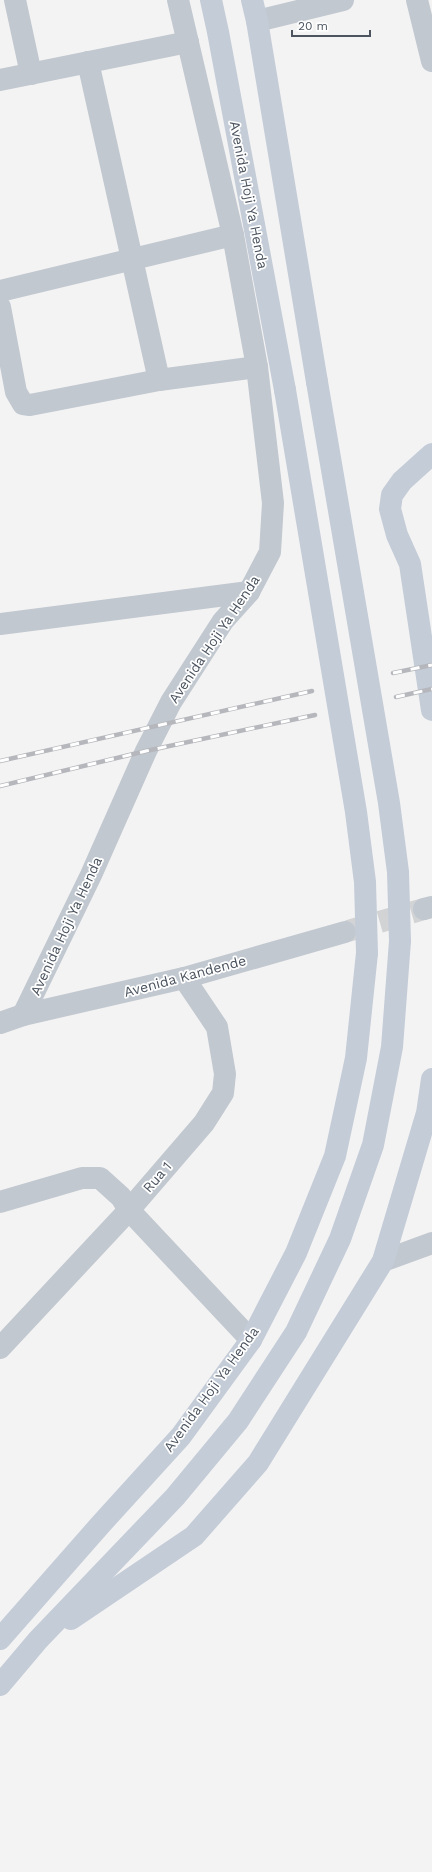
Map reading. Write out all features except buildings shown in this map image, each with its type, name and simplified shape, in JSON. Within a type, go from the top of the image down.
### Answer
[{"type":"main road","name":"Avenida Hoji Ya Henda","points":[[0,1639],[181,1436],[251,1340],[296,1253],[335,1156],[356,1058],[366,953],[365,882],[356,812],[285,390],[211,0]]},
{"type":"main road","points":[[0,1685],[38,1640],[175,1496],[238,1420],[296,1332],[340,1240],[373,1145],[392,1047],[400,941],[398,872],[389,803],[257,21],[252,0]]},
{"type":"main road","points":[[432,454],[402,481],[392,495],[390,509],[397,535],[410,564],[432,710]]},
{"type":"main road","points":[[38,1640],[194,1536],[258,1463],[382,1261],[427,1113],[432,1078]]},
{"type":"street","points":[[15,0],[31,74]]},
{"type":"street","name":"Avenida Hoji Ya Henda","points":[[23,1016],[91,875],[146,751],[171,702],[223,621],[249,592],[270,552],[273,503],[257,367],[233,235],[178,0]]},
{"type":"street","points":[[257,21],[343,0]]},
{"type":"street","points":[[417,0],[432,61]]},
{"type":"street","points":[[0,80],[188,42]]},
{"type":"street","points":[[88,62],[159,380]]},
{"type":"street","points":[[0,291],[233,235]]},
{"type":"street","points":[[0,307],[16,392],[23,404],[30,404],[159,380],[257,367]]},
{"type":"street","points":[[0,624],[249,592]]},
{"type":"street","name":"Avenida Kandende","points":[[23,1016],[184,978],[345,932]]},
{"type":"street","name":"Rua 1","points":[[0,1348],[129,1210],[204,1123],[223,1093],[224,1074],[217,1027],[184,978]]},
{"type":"street","points":[[0,1023],[23,1016]]},
{"type":"street","points":[[0,1202],[82,1178],[100,1178],[121,1197],[129,1210],[251,1340]]},
{"type":"street","points":[[382,1261],[432,1243]]},
{"type":"tunnel","points":[[348,931],[424,909]]},
{"type":"railway","points":[[393,673],[432,665]]},
{"type":"railway","points":[[396,697],[432,689]]},
{"type":"railway","points":[[0,761],[312,691]]},
{"type":"railway","points":[[0,786],[146,751],[315,715]]}]
